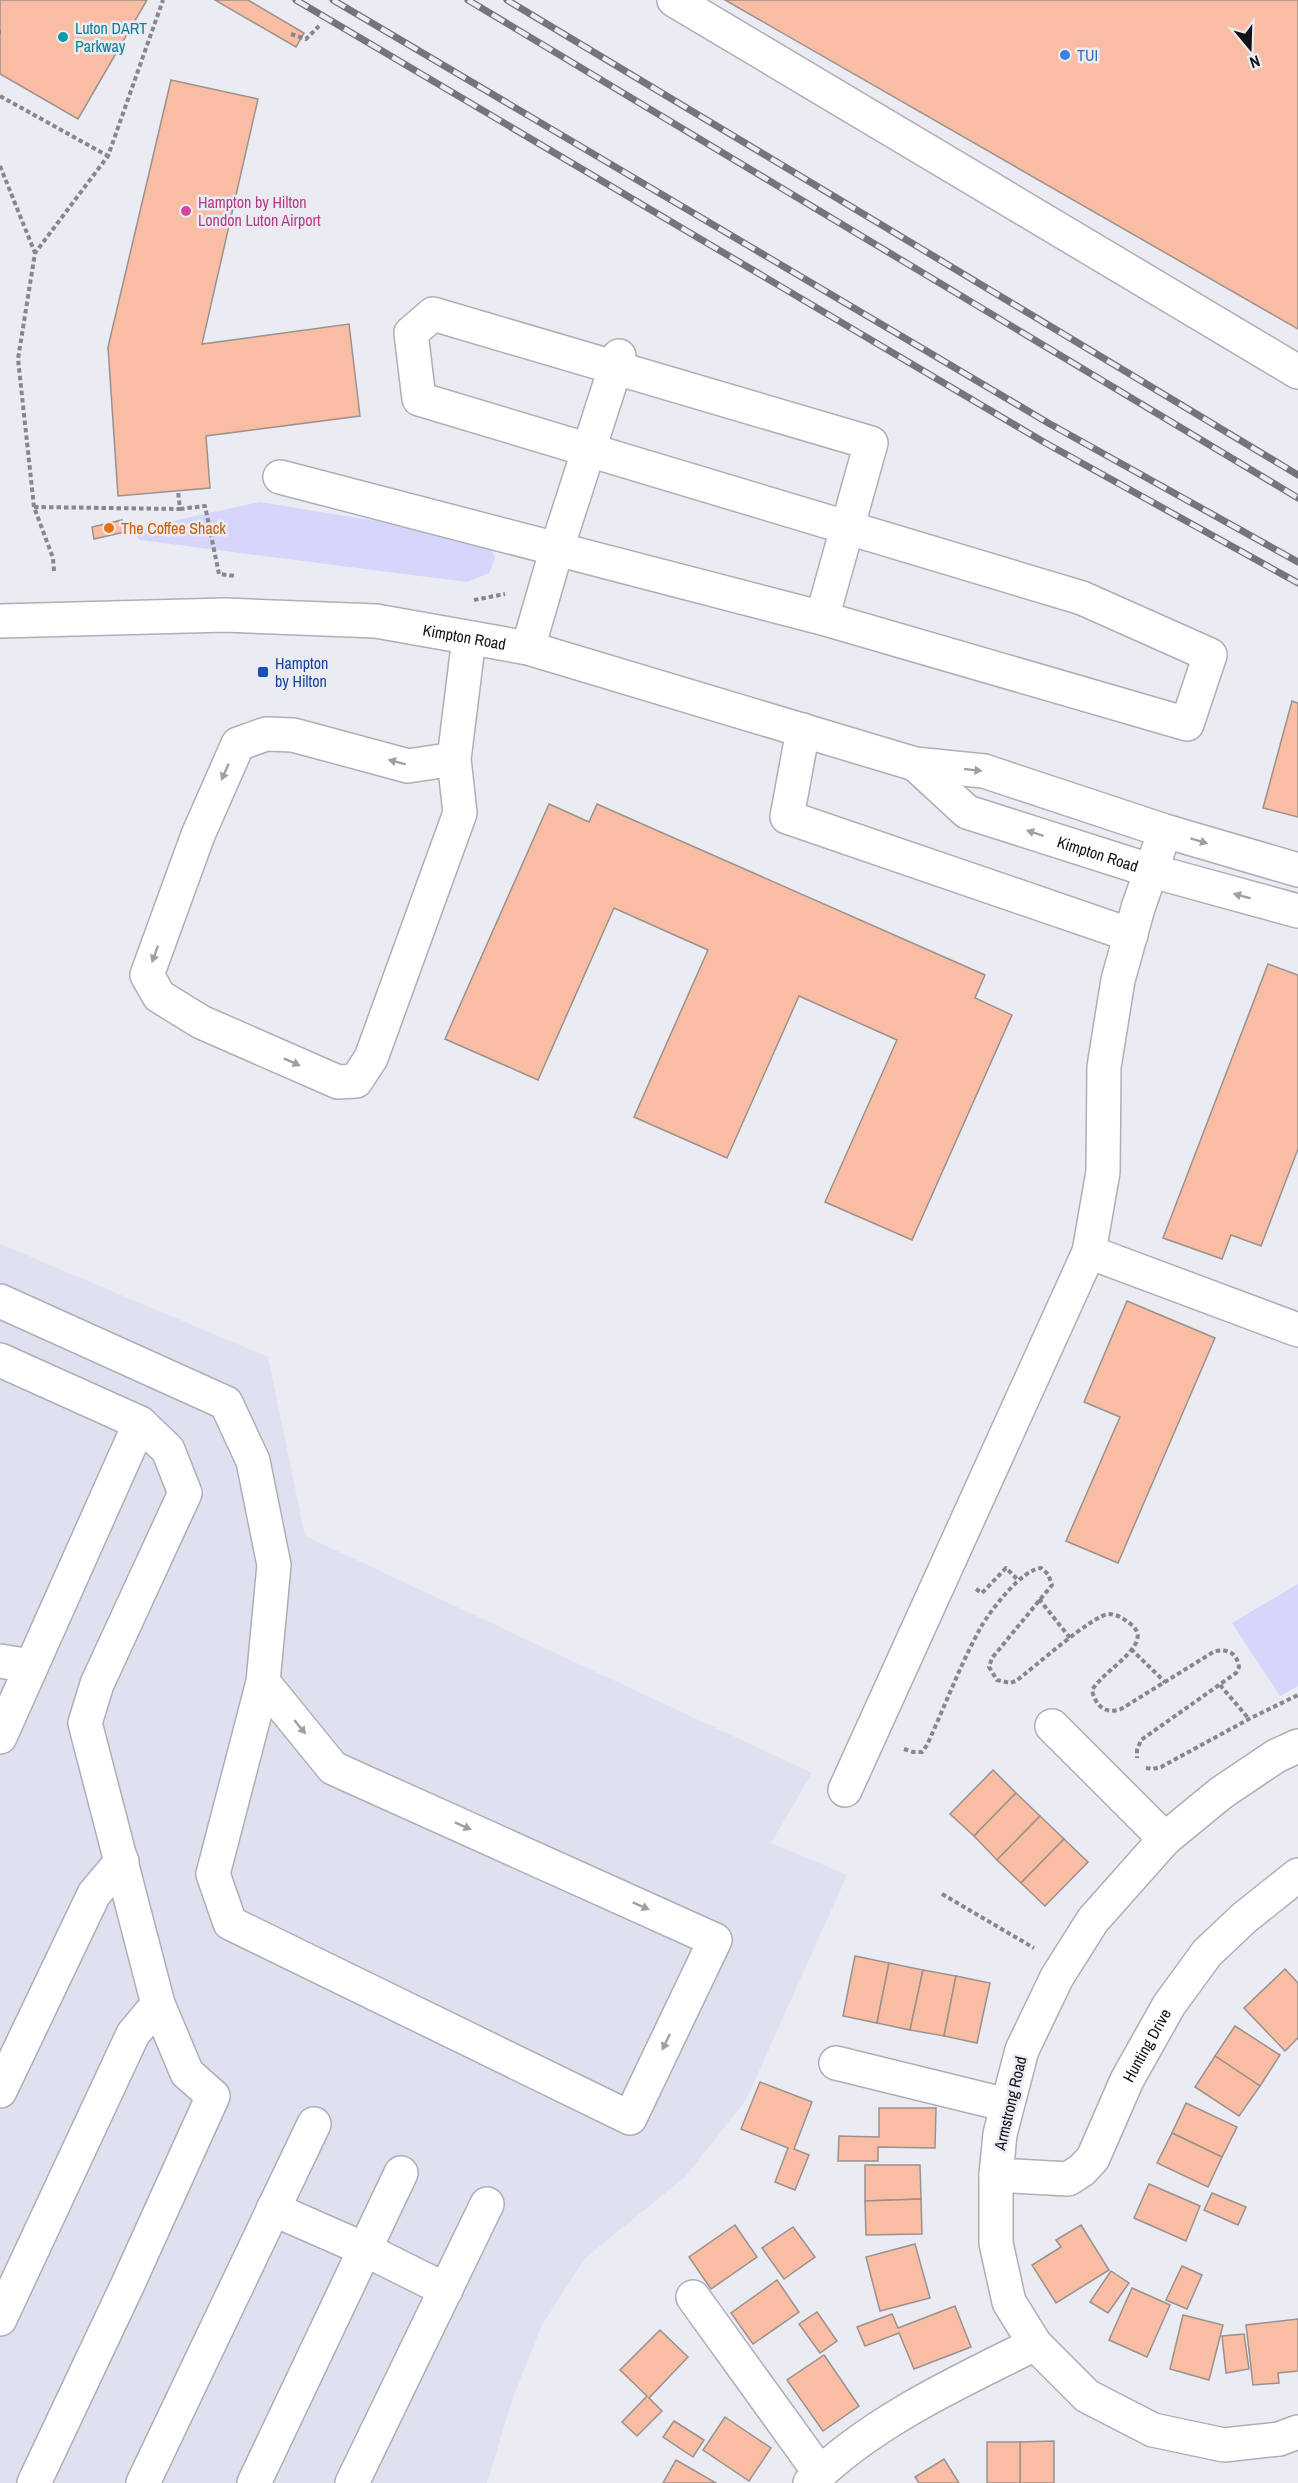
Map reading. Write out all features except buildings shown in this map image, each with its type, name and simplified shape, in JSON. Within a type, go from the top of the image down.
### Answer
[{"type":"main road","points":[[674,0],[1298,372]]},
{"type":"main road","points":[[280,477],[822,618],[1187,724],[1210,655],[1082,597],[846,528],[419,399],[411,333],[433,314],[617,362],[871,443],[846,528],[822,618]]},
{"type":"main road","points":[[528,648],[557,548],[617,362]]},
{"type":"main road","name":"Kimpton Road","points":[[0,621],[225,615],[376,621],[528,648],[915,764],[984,771],[1166,831],[1298,870]]},
{"type":"main road","points":[[454,759],[408,766],[293,735],[266,734],[238,744],[198,835],[147,975],[159,996],[201,1022],[338,1082],[356,1081],[371,1058],[460,813],[454,759],[469,638]]},
{"type":"main road","points":[[802,730],[787,817],[1131,935]]},
{"type":"main road","name":"Kimpton Road","points":[[915,764],[967,812],[1152,871],[1298,911]]},
{"type":"main road","points":[[845,1790],[1089,1252],[1104,1172],[1104,1067],[1118,980],[1166,831]]},
{"type":"main road","points":[[1089,1252],[1298,1330]]},
{"type":"main road","points":[[0,1301],[226,1403],[254,1461],[274,1565],[263,1682],[213,1874],[230,1923],[630,2118],[715,1940],[333,1768],[263,1682]]},
{"type":"main road","points":[[0,1360],[140,1423],[168,1450],[185,1493],[97,1684],[85,1723],[158,2004],[187,2073],[213,2096],[34,2483]]},
{"type":"main road","points":[[0,1737],[16,1663],[140,1423]]},
{"type":"main road","points":[[1052,1726],[1165,1839]]},
{"type":"main road","name":"Armstrong Road","points":[[1298,1746],[1276,1756],[1221,1793],[1165,1839],[1093,1920],[1064,1965],[1022,2050],[1000,2134],[996,2175],[996,2243],[1009,2302],[1035,2344],[1087,2396],[1153,2430],[1224,2445],[1279,2439],[1298,2432]]},
{"type":"main road","points":[[0,2091],[94,1894],[122,1861]]},
{"type":"main road","name":"Hunting Drive","points":[[996,2175],[1068,2179],[1082,2170],[1093,2158],[1127,2080],[1169,2005],[1206,1953],[1244,1918],[1298,1875]]},
{"type":"main road","points":[[0,2319],[133,2034],[158,2004]]},
{"type":"main road","points":[[836,2062],[1007,2105]]},
{"type":"main road","points":[[143,2483],[314,2124]]},
{"type":"main road","points":[[254,2483],[402,2173]]},
{"type":"main road","points":[[352,2483],[487,2204]]},
{"type":"main road","points":[[273,2210],[364,2249],[446,2290]]},
{"type":"main road","points":[[693,2297],[815,2478],[887,2424],[956,2383],[1035,2344]]},
{"type":"path","points":[[54,571],[53,558],[34,507],[18,359],[35,253],[108,156],[163,0]]},
{"type":"path","points":[[291,34],[306,39],[320,26]]},
{"type":"path","points":[[0,96],[108,156]]},
{"type":"path","points":[[0,166],[35,253]]},
{"type":"path","points":[[178,491],[180,509]]},
{"type":"path","points":[[34,507],[180,509],[205,506],[219,574],[242,577]]},
{"type":"path","points":[[464,602],[506,593]]},
{"type":"path","points":[[970,1585],[982,1593],[1006,1568],[1018,1580]]},
{"type":"path","points":[[870,1736],[913,1752],[922,1752],[982,1625],[1018,1580],[1035,1568],[1041,1568],[1048,1574],[1052,1585],[992,1658],[989,1667],[992,1674],[1003,1683],[1016,1681],[1070,1638],[1102,1616],[1110,1614],[1119,1616],[1137,1631],[1137,1642],[1092,1690],[1094,1700],[1113,1712],[1215,1651],[1222,1650],[1235,1656],[1239,1667],[1236,1673],[1141,1740],[1137,1758],[1142,1765],[1153,1769],[1161,1767],[1298,1695]]},
{"type":"path","points":[[1039,1599],[1070,1638]]},
{"type":"path","points":[[1131,1649],[1165,1682]]},
{"type":"path","points":[[1220,1685],[1249,1719]]},
{"type":"path","points":[[942,1894],[1064,1965]]},
{"type":"shaded area","points":[[260,502],[486,539],[495,558],[489,573],[467,582],[140,540],[131,530]]},
{"type":"shaded area","points":[[0,1244],[268,1357],[305,1536],[812,1773],[771,1843],[847,1875],[746,2100],[685,2177],[585,2258],[542,2325],[513,2397],[487,2483],[0,2483]]},
{"type":"shaded area","points":[[1298,1584],[1298,1686],[1280,1696],[1232,1623]]},
{"type":"railway","points":[[296,0],[1042,441],[1298,583]]},
{"type":"railway","points":[[333,0],[1050,424],[1298,562]]},
{"type":"railway","points":[[468,0],[1298,498]]},
{"type":"railway","points":[[507,0],[1298,475]]},
{"type":"place","name":"Luton DART Parkway","points":[[63,37]]},
{"type":"place","name":"TUI","points":[[1065,55]]},
{"type":"place","name":"Hampton by Hilton London Luton Airport","points":[[186,211]]},
{"type":"place","name":"The Coffee Shack","points":[[109,528]]},
{"type":"place","name":"Hampton by Hilton","points":[[263,672]]}]
